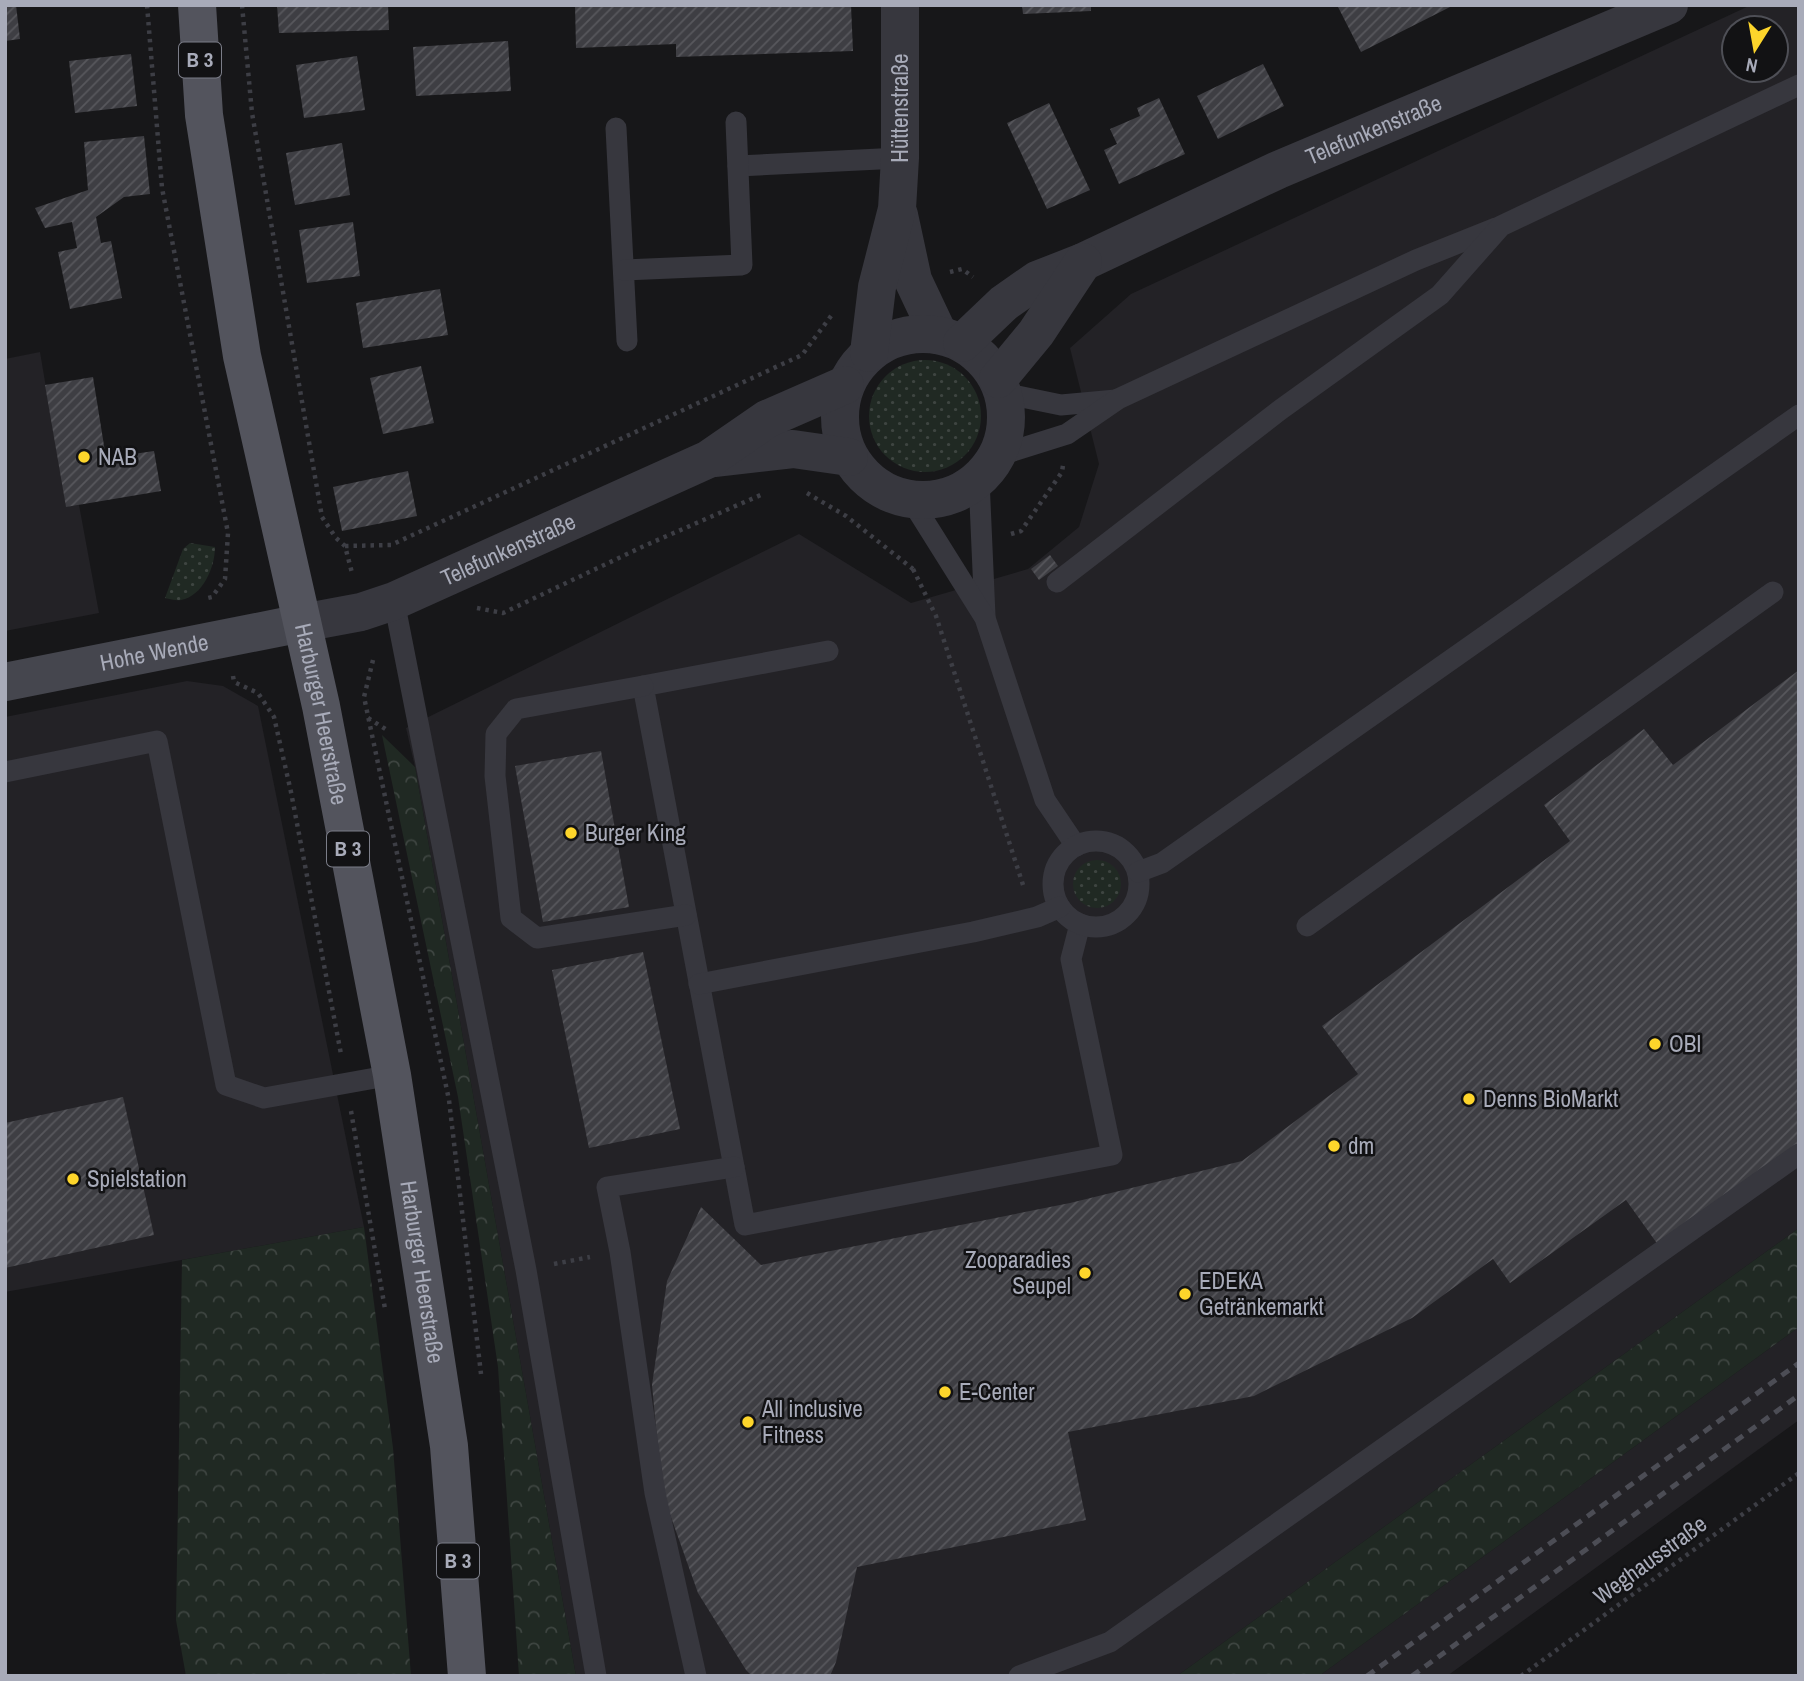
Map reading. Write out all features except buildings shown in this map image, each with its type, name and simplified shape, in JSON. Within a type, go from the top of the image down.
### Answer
[{"type":"main road","name":"Harburger Heerstraße","points":[[197,5],[204,115],[242,356],[321,706],[392,1076],[449,1446],[467,1676]]},
{"type":"street","name":"Hüttenstraße","points":[[897,209],[900,158],[900,5]]},
{"type":"street","name":"Telefunkenstraße","points":[[950,339],[1037,280],[1083,262],[1278,170],[1669,5]]},
{"type":"street","points":[[897,209],[913,280],[950,339]]},
{"type":"street","points":[[869,353],[877,287],[897,209]]},
{"type":"street","points":[[1000,386],[1083,262]]},
{"type":"street","points":[[914,334],[950,339],[982,359],[1000,386],[1007,414],[1004,436],[988,468],[959,493],[935,500],[911,500],[886,492],[864,478],[849,457],[840,434],[839,409],[845,385],[855,368],[869,353],[890,340],[914,334]]},
{"type":"street","name":"Telefunkenstraße","points":[[302,623],[360,612],[394,601],[709,458],[767,419],[845,385]]},
{"type":"street","name":"Telefunkenstraße","points":[[709,458],[793,449],[849,457]]},
{"type":"street","name":"Hohe Wende","points":[[5,682],[302,623]]},
{"type":"lane","points":[[985,618],[988,468],[1067,434],[1118,400],[1416,260],[1501,226],[1799,85]]},
{"type":"lane","points":[[624,270],[742,265],[736,122]]},
{"type":"lane","points":[[616,128],[627,341]]},
{"type":"lane","points":[[738,166],[900,158]]},
{"type":"lane","points":[[1057,582],[1280,411],[1440,295],[1501,226]]},
{"type":"lane","points":[[1000,386],[1061,405],[1118,400]]},
{"type":"lane","points":[[1138,872],[1162,863],[1799,415]]},
{"type":"lane","points":[[911,500],[985,618],[1045,800],[1076,846]]},
{"type":"lane","points":[[1307,926],[1773,592]]},
{"type":"lane","points":[[394,601],[526,1270],[596,1676]]},
{"type":"lane","points":[[686,915],[537,938],[511,918],[495,776],[496,734],[516,709],[828,651]]},
{"type":"lane","points":[[643,686],[745,1225],[1112,1155],[1072,959],[1080,924]]},
{"type":"lane","points":[[5,772],[157,741],[226,1085],[264,1098],[392,1076]]},
{"type":"lane","points":[[1101,841],[1113,844],[1133,861],[1138,872],[1140,887],[1136,902],[1128,913],[1116,922],[1103,927],[1088,927],[1066,915],[1060,907],[1054,887],[1057,866],[1076,846],[1101,841]]},
{"type":"lane","points":[[699,984],[973,932],[1037,917],[1060,907]]},
{"type":"lane","points":[[1019,1676],[1110,1642],[1799,1154]]},
{"type":"lane","points":[[696,1676],[655,1493],[620,1252],[607,1187],[734,1167]]},
{"type":"path","points":[[147,5],[162,188],[228,534],[225,579],[212,597]]},
{"type":"path","points":[[242,6],[252,113],[322,517],[345,546]]},
{"type":"path","points":[[913,569],[936,616],[1023,884],[1037,917]]},
{"type":"path","points":[[373,659],[364,697],[449,1100],[482,1388]]},
{"type":"path","points":[[234,682],[258,693],[274,717]]},
{"type":"path","points":[[526,1270],[620,1252]]},
{"type":"path","name":"Weghausstraße","points":[[1521,1676],[1799,1473]]},
{"type":"shaded area","points":[[1751,5],[1799,5],[1799,1228],[1177,1676],[576,1676],[406,728],[799,534],[911,603],[1028,569],[1079,527],[1099,464],[1070,348],[1131,294],[1720,19],[1720,84],[1790,84],[1790,14],[1732,14]]},
{"type":"shaded area","points":[[40,352],[66,506],[79,505],[99,613],[5,631],[5,359]]},
{"type":"shaded area","points":[[187,681],[223,686],[258,706],[364,1227],[5,1292],[5,717]]},
{"type":"shaded area","points":[[1799,1327],[1799,1420],[1447,1676],[1319,1676]]},
{"type":"green space","points":[[925,360],[946,365],[964,377],[976,395],[981,416],[976,437],[964,455],[946,467],[925,472],[904,467],[886,455],[874,437],[869,416],[874,395],[886,377],[904,365]]},
{"type":"green space","points":[[190,543],[215,547],[210,572],[196,593],[179,600],[165,598],[183,549]]},
{"type":"green space","points":[[382,735],[415,767],[576,1676],[519,1676],[498,1367],[458,1097]]},
{"type":"green space","points":[[1097,860],[1114,867],[1121,884],[1114,901],[1097,908],[1080,901],[1073,884],[1080,867]]},
{"type":"green space","points":[[364,1227],[393,1448],[411,1676],[186,1676],[176,1620],[182,1260]]},
{"type":"green space","points":[[1799,1228],[1799,1327],[1319,1676],[1177,1676]]},
{"type":"railway","points":[[1367,1676],[1799,1363]]},
{"type":"railway","points":[[1412,1676],[1799,1395]]},
{"type":"place","name":"NAB","points":[[84,457]]},
{"type":"place","name":"Burger King","points":[[571,833]]},
{"type":"place","name":"OBI","points":[[1655,1044]]},
{"type":"place","name":"Denns BioMarkt","points":[[1469,1099]]},
{"type":"place","name":"dm","points":[[1334,1146]]},
{"type":"place","name":"Spielstation","points":[[73,1179]]},
{"type":"place","name":"Zooparadies Seupel","points":[[1085,1273]]},
{"type":"place","name":"EDEKA Getränkemarkt","points":[[1185,1294]]},
{"type":"place","name":"E-Center","points":[[945,1392]]},
{"type":"place","name":"All inclusive Fitness","points":[[748,1422]]}]
